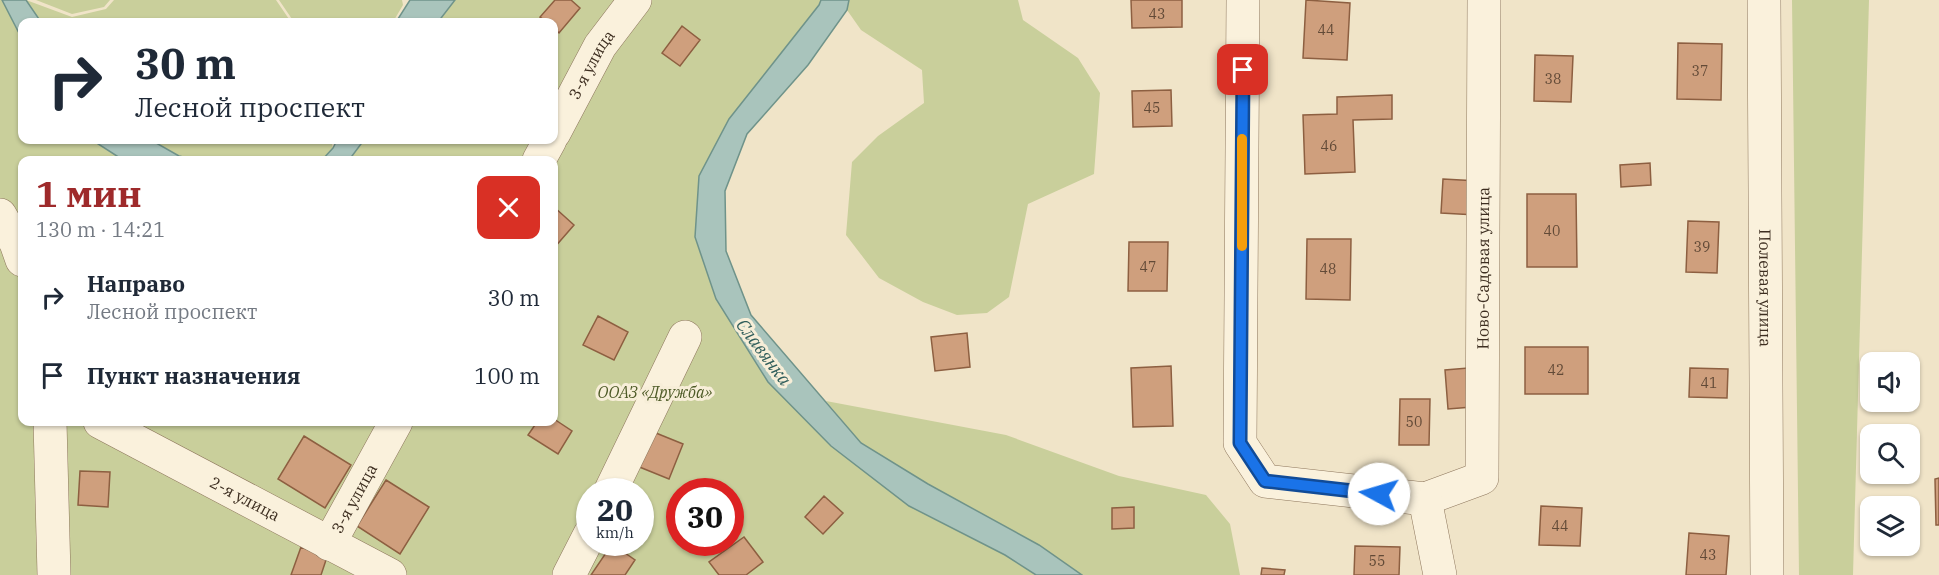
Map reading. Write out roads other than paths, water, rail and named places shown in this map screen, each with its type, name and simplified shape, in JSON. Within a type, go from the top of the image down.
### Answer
[{"type":"street","name":"3-я улица","points":[[558,125],[600,46],[635,0]]},
{"type":"street","points":[[1243,0],[1240,443],[1265,481],[1425,499],[1440,575]]},
{"type":"street","name":"Ново-Садовая улица","points":[[1425,499],[1482,478],[1485,0]]},
{"type":"street","name":"Полевая улица","points":[[1764,0],[1767,575]]},
{"type":"street","points":[[0,215],[18,249]]},
{"type":"street","points":[[617,478],[685,337]]},
{"type":"street","points":[[50,426],[54,575]]},
{"type":"street","name":"2-я улица","points":[[121,426],[329,544],[390,575]]},
{"type":"street","name":"3-я улица","points":[[329,544],[394,426]]},
{"type":"street","points":[[569,575],[579,556]]},
{"type":"water","points":[[2,0],[26,0],[38,18],[18,18],[18,31]]},
{"type":"water","points":[[410,0],[455,0],[441,18],[399,18]]},
{"type":"water","name":"Славянка","points":[[821,0],[849,0],[847,10],[808,65],[747,134],[725,191],[726,251],[751,315],[861,443],[928,484],[1039,545],[1082,575],[1036,575],[1005,555],[909,506],[831,446],[768,382],[716,299],[695,237],[699,176],[729,119]]},
{"type":"water","points":[[98,144],[158,144],[179,156],[117,156]]},
{"type":"water","points":[[335,144],[361,144],[352,156],[326,156]]},
{"type":"park label","name":"ООАЗ «Дружба»","points":[[655,392]]}]
